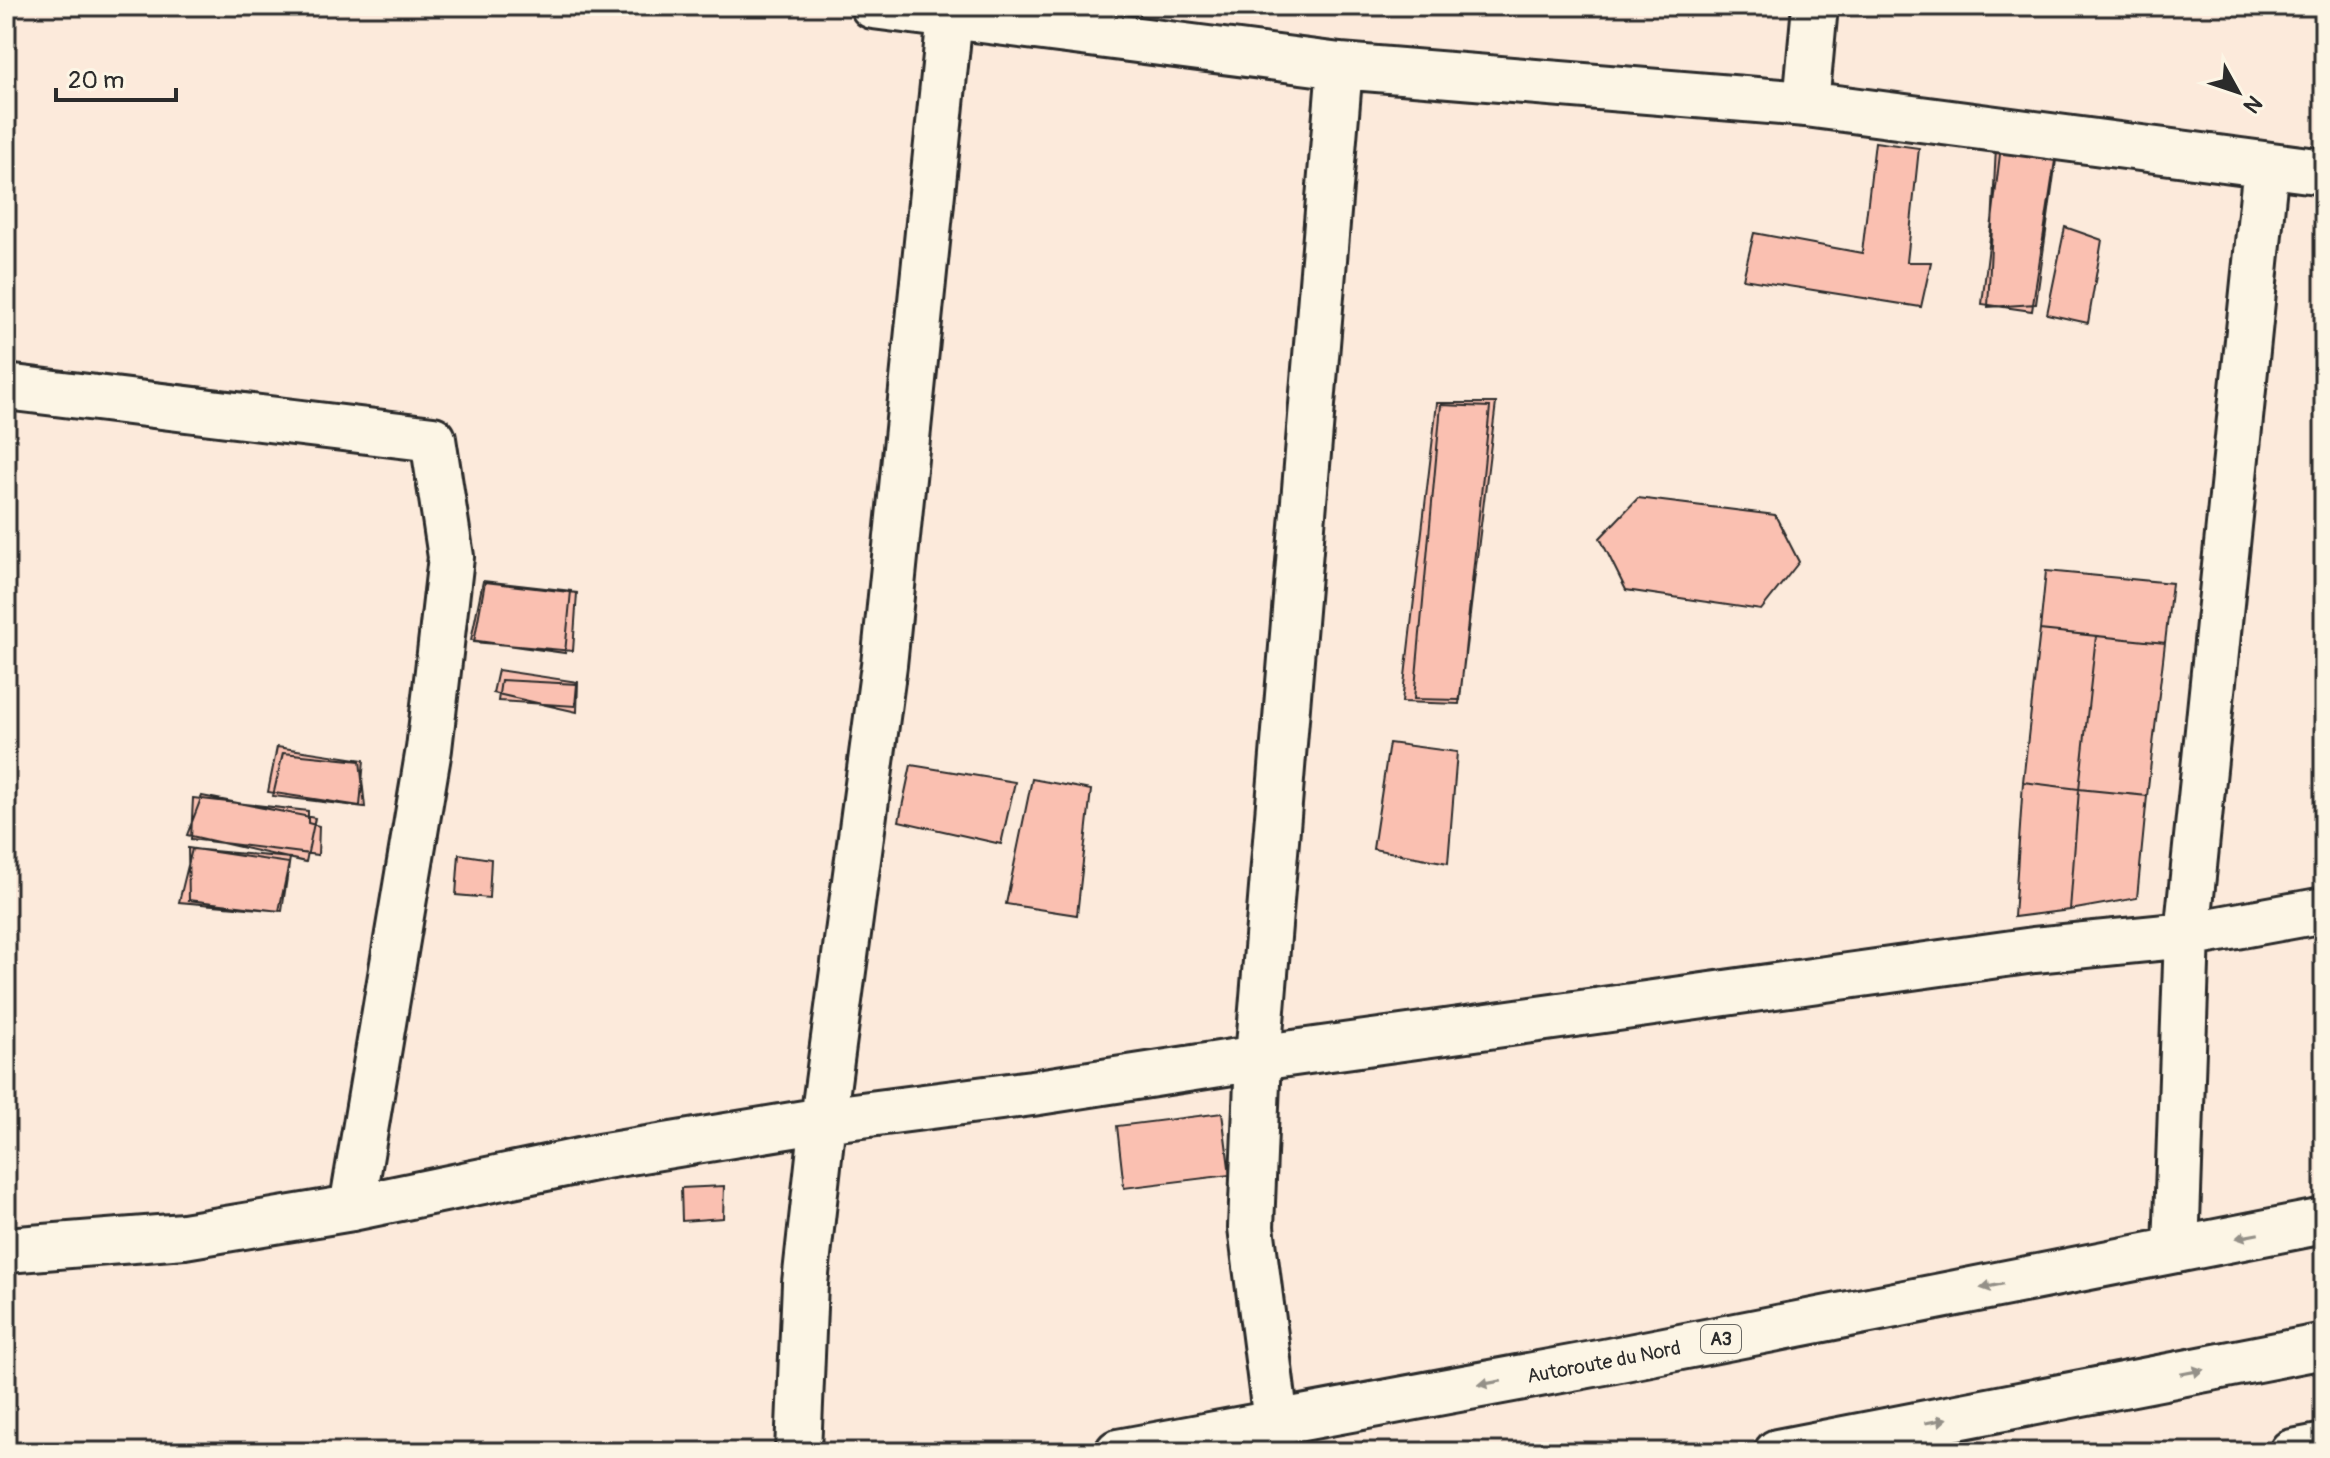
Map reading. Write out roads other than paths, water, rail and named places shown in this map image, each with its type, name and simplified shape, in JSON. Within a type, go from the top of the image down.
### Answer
[{"type":"main road","points":[[873,6],[950,10],[1340,66],[1806,104],[2324,172]]},
{"type":"main road","points":[[1806,104],[1815,6]]},
{"type":"main road","points":[[798,1452],[805,1283],[823,1120],[884,665],[950,10]]},
{"type":"main road","points":[[1276,1422],[1251,1227],[1258,1058],[1340,66]]},
{"type":"main road","points":[[2176,1250],[2187,935],[2266,165]]},
{"type":"main road","points":[[6,387],[433,439],[451,557],[429,749],[352,1208]]},
{"type":"main road","points":[[6,1250],[184,1236],[352,1208],[599,1157],[823,1120],[2034,950],[2187,935],[2324,910]]},
{"type":"main road","name":"Autoroute du Nord","points":[[1118,1452],[1588,1365],[2324,1221]]},
{"type":"main road","points":[[1777,1452],[2324,1346]]},
{"type":"main road","points":[[2292,1452],[2324,1446]]}]
